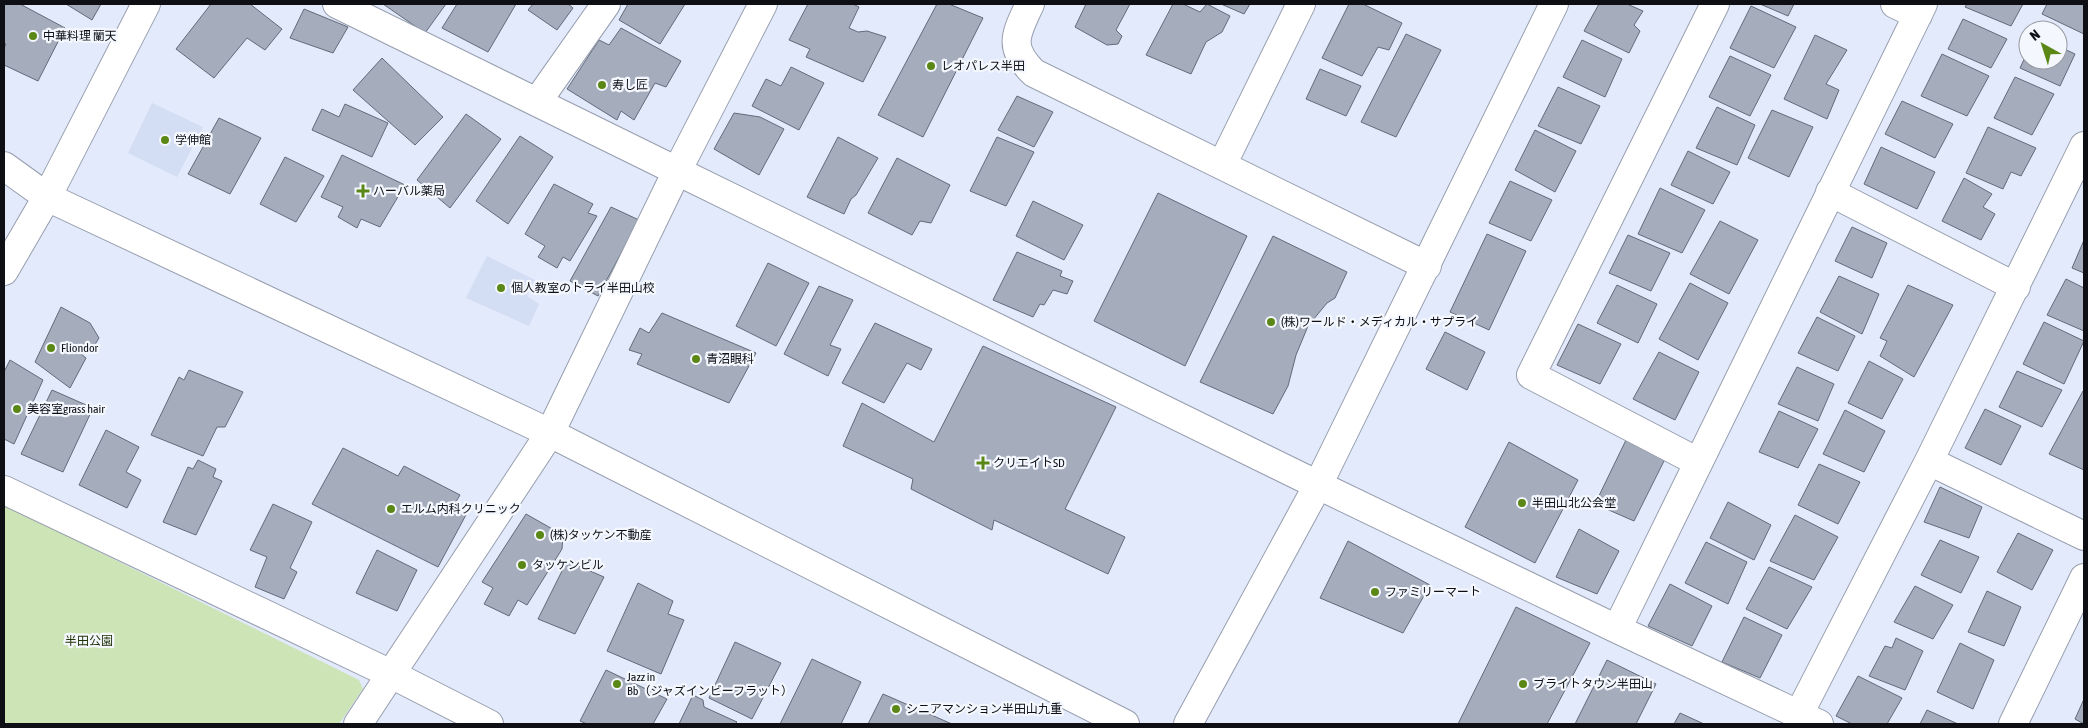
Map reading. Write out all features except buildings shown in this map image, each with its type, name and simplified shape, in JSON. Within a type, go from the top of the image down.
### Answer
[{"type":"street","points":[[4,271],[47,197],[146,4]]},
{"type":"street","points":[[339,4],[1318,485],[1809,719],[1929,462],[2084,146]]},
{"type":"street","points":[[537,102],[606,4]]},
{"type":"street","points":[[358,724],[550,433],[677,171],[763,4]]},
{"type":"street","points":[[1030,4],[1017,32],[1016,46],[1021,61],[1034,73],[1427,266]]},
{"type":"street","points":[[1222,165],[1300,4]]},
{"type":"street","points":[[1188,724],[1318,485],[1554,4]]},
{"type":"street","points":[[1698,462],[1530,375],[1715,4]]},
{"type":"street","points":[[1617,629],[1830,192],[1912,7]]},
{"type":"street","points":[[4,166],[47,197],[550,433],[1126,724]]},
{"type":"street","points":[[1830,192],[2016,287]]},
{"type":"street","points":[[1929,462],[2084,536]]},
{"type":"street","points":[[4,490],[391,674],[490,724]]},
{"type":"street","points":[[2013,724],[2084,578]]},
{"type":"shaded area","name":"学伸館","points":[[152,103],[203,127],[177,177],[128,153]]},
{"type":"shaded area","name":"個人教室のトライ半田山校","points":[[487,256],[535,280],[527,296],[539,304],[529,326],[466,298]]},
{"type":"green space","name":"半田公園","points":[[4,505],[359,680],[363,689],[339,724],[4,724]]},
{"type":"place","name":"中華料理 蘭天","points":[[33,36]]},
{"type":"place","name":"レオパレス半田","points":[[931,66]]},
{"type":"place","name":"寿し匠","points":[[602,85]]},
{"type":"place","name":"学伸館","points":[[165,140]]},
{"type":"place","name":"ハーバル薬局","points":[[363,191]]},
{"type":"place","name":"個人教室のトライ半田山校","points":[[501,288]]},
{"type":"place","name":"(株)ワールド・メディカル・サプライ","points":[[1271,322]]},
{"type":"place","name":"Fliondor","points":[[51,348]]},
{"type":"place","name":"青沼眼科","points":[[696,359]]},
{"type":"place","name":"美容室grass hair","points":[[17,409]]},
{"type":"place","name":"クリエイトSD","points":[[983,463]]},
{"type":"place","name":"半田山北公会堂","points":[[1522,503]]},
{"type":"place","name":"エルム内科クリニック","points":[[391,509]]},
{"type":"place","name":"(株)タッケン不動産","points":[[540,535]]},
{"type":"place","name":"タッケンビル","points":[[522,565]]},
{"type":"place","name":"ファミリーマート","points":[[1375,592]]},
{"type":"place","name":"Jazz in Bb（ジャズインビーフラット）","points":[[617,684]]},
{"type":"place","name":"ブライトタウン半田山","points":[[1523,684]]},
{"type":"place","name":"シニアマンション半田山九重","points":[[896,709]]}]
